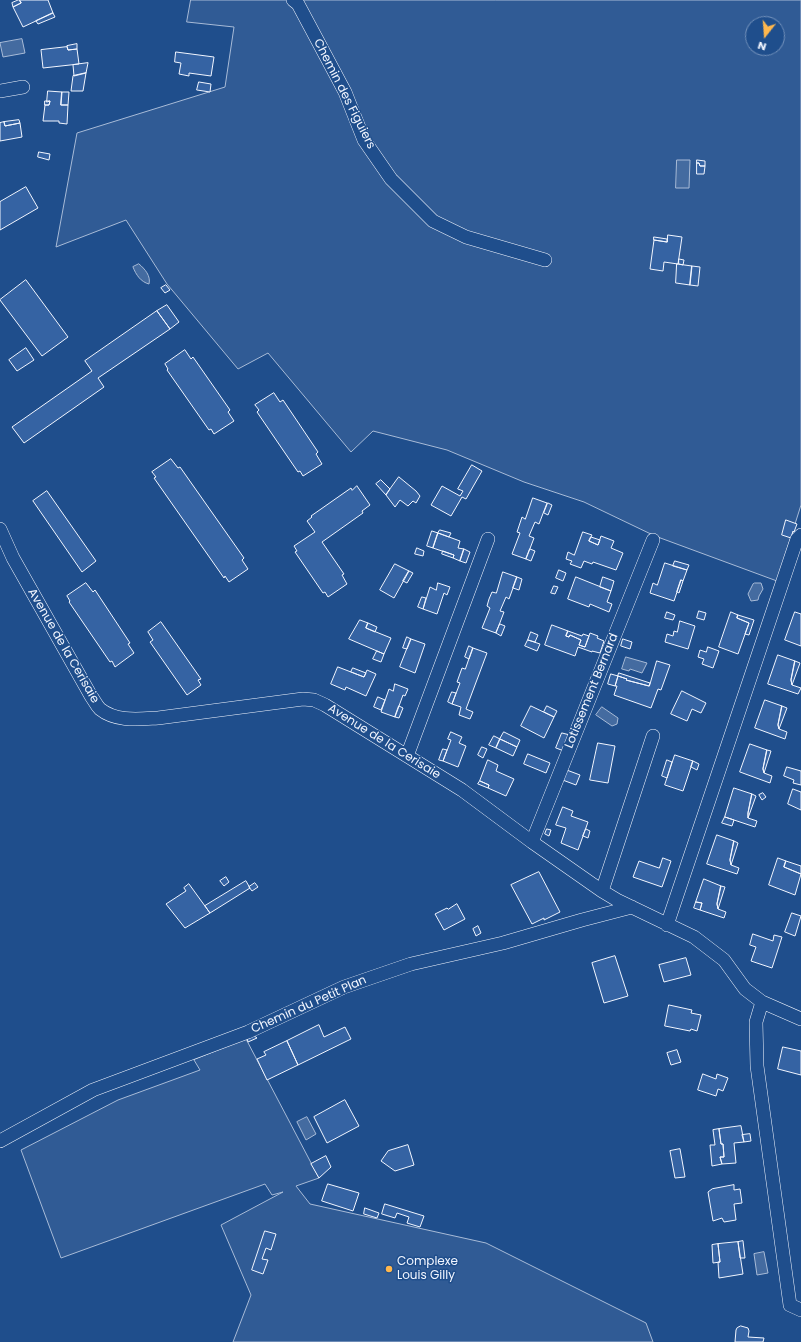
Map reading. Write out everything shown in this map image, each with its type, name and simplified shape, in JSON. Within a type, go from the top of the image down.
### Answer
[{"type":"street","name":"Chemin des Figuiers","points":[[293,0],[298,4],[345,92],[364,140],[391,179],[433,221],[466,237],[545,260]]},
{"type":"street","points":[[0,91],[23,87]]},
{"type":"street","name":"Avenue de la Cerisaie","points":[[0,529],[13,558],[91,696],[99,708],[109,715],[135,720],[303,699],[314,700],[325,705],[462,790],[532,842],[602,891],[667,925],[694,937],[724,960],[745,989],[762,1002],[801,1019]]},
{"type":"street","points":[[667,925],[797,539],[801,535]]},
{"type":"street","points":[[407,756],[488,538]]},
{"type":"street","name":"Lotissement Bernard","points":[[532,842],[653,540]]},
{"type":"street","points":[[602,891],[653,736]]},
{"type":"street","name":"Chemin du Petit Plan","points":[[0,1141],[93,1090],[248,1032],[344,987],[411,964],[503,943],[632,907]]},
{"type":"street","points":[[762,1002],[756,1022],[758,1074],[790,1306],[801,1310]]},
{"type":"shaded area","points":[[191,0],[801,0],[801,505],[777,581],[655,536],[584,502],[524,482],[447,450],[373,431],[351,452],[268,353],[238,369],[167,284],[126,220],[56,247],[77,133],[225,87],[234,27],[187,22]]},
{"type":"shaded area","points":[[22,39],[25,53],[3,57],[0,43]]},
{"type":"shaded area","points":[[677,160],[690,160],[689,188],[676,188]]},
{"type":"shaded area","points":[[139,264],[147,273],[149,284],[141,280],[134,270],[133,267]]},
{"type":"shaded area","points":[[755,583],[761,583],[763,589],[758,600],[751,601],[748,594]]},
{"type":"shaded area","points":[[626,657],[647,663],[642,673],[630,669],[629,671],[622,669]]},
{"type":"shaded area","points":[[602,707],[618,718],[617,724],[612,726],[596,715]]},
{"type":"shaded area","points":[[246,1039],[319,1178],[296,1186],[310,1204],[486,1243],[646,1323],[653,1342],[233,1342],[251,1295],[221,1225],[283,1192],[272,1195],[265,1184],[61,1258],[21,1150],[118,1100],[200,1070],[194,1060]]},
{"type":"shaded area","points":[[307,1117],[316,1134],[306,1140],[297,1122]]},
{"type":"shaded area","points":[[764,1252],[768,1273],[757,1275],[754,1254]]},
{"type":"building","points":[[19,0],[21,3],[13,7],[12,3]]},
{"type":"building","points":[[20,0],[48,0],[53,13],[23,27],[13,7],[21,3]]},
{"type":"building","points":[[53,13],[55,17],[38,24],[36,21]]},
{"type":"building","points":[[77,44],[77,49],[68,50],[67,46]]},
{"type":"building","points":[[67,47],[68,50],[77,49],[79,64],[43,68],[41,50]]},
{"type":"building","points":[[176,52],[214,57],[211,76],[189,73],[189,76],[179,74],[181,63],[175,62]]},
{"type":"building","points":[[88,63],[86,73],[74,76],[73,65]]},
{"type":"building","points":[[86,73],[83,91],[71,91],[73,76]]},
{"type":"building","points":[[199,82],[211,84],[210,92],[197,90]]},
{"type":"building","points":[[48,91],[62,92],[61,105],[68,105],[67,124],[59,123],[59,121],[43,121],[45,105],[49,105],[50,101],[47,102]]},
{"type":"building","points":[[62,92],[69,92],[68,105],[61,105]]},
{"type":"building","points":[[45,101],[50,101],[49,105],[45,105]]},
{"type":"building","points":[[19,120],[20,123],[5,126],[4,122]]},
{"type":"building","points":[[4,122],[5,126],[20,123],[22,137],[0,141],[0,123]]},
{"type":"building","points":[[39,152],[50,154],[49,160],[38,157]]},
{"type":"building","points":[[697,160],[705,161],[705,166],[700,166],[699,163],[697,163]]},
{"type":"building","points":[[697,163],[699,163],[700,166],[705,166],[704,174],[697,174]]},
{"type":"building","points":[[26,187],[38,208],[0,230],[0,202]]},
{"type":"building","points":[[668,235],[682,237],[678,264],[664,262],[663,271],[650,269],[654,240],[667,242]]},
{"type":"building","points":[[654,237],[667,239],[667,242],[654,240]]},
{"type":"building","points":[[679,259],[684,260],[683,265],[679,264]]},
{"type":"building","points":[[677,264],[692,266],[690,285],[676,283]]},
{"type":"building","points":[[692,266],[700,267],[698,286],[690,285]]},
{"type":"building","points":[[26,280],[68,337],[42,356],[0,300]]},
{"type":"building","points":[[166,285],[170,290],[165,293],[161,288]]},
{"type":"building","points":[[167,305],[179,322],[170,329],[157,311]]},
{"type":"building","points":[[157,311],[170,329],[98,378],[104,387],[24,443],[12,427],[92,371],[85,361]]},
{"type":"building","points":[[26,348],[34,360],[17,371],[9,360]]},
{"type":"building","points":[[185,350],[191,359],[193,357],[230,410],[228,412],[234,421],[214,434],[211,429],[209,430],[167,370],[168,369],[165,364]]},
{"type":"building","points":[[274,393],[280,402],[283,400],[318,452],[316,454],[322,464],[303,476],[300,471],[298,472],[257,412],[259,410],[255,405]]},
{"type":"building","points":[[171,459],[178,468],[180,467],[244,558],[242,560],[248,569],[229,582],[225,576],[224,578],[154,478],[156,477],[152,472]]},
{"type":"building","points":[[472,465],[482,471],[466,499],[462,497],[451,516],[431,505],[442,486],[460,496],[463,491],[458,489]]},
{"type":"building","points":[[399,477],[420,496],[416,503],[413,501],[408,506],[400,500],[395,507],[386,495]]},
{"type":"building","points":[[381,480],[390,489],[386,495],[376,484]]},
{"type":"building","points":[[357,486],[370,505],[362,511],[363,513],[322,542],[344,574],[342,575],[347,584],[328,597],[325,592],[323,593],[295,552],[297,551],[294,546],[315,532],[307,521],[312,517],[311,516],[351,488],[352,490]]},
{"type":"building","points":[[47,491],[96,561],[82,572],[33,501]]},
{"type":"building","points":[[533,498],[547,503],[539,524],[535,522],[529,536],[534,538],[526,559],[512,554],[520,533],[517,532],[522,517],[525,519]]},
{"type":"building","points":[[548,503],[552,505],[548,515],[544,513]]},
{"type":"building","points":[[786,520],[797,524],[791,538],[782,535]]},
{"type":"building","points":[[440,530],[451,533],[449,537],[438,533]]},
{"type":"building","points":[[432,531],[438,533],[433,548],[427,546]]},
{"type":"building","points":[[583,532],[592,535],[589,541],[598,545],[601,536],[614,541],[611,548],[623,553],[616,570],[593,562],[592,564],[584,561],[581,568],[570,564],[572,561],[566,559],[568,552],[574,555]]},
{"type":"building","points":[[438,533],[460,541],[458,548],[464,549],[460,561],[453,558],[454,555],[433,548]]},
{"type":"building","points":[[591,537],[600,540],[598,545],[589,541]]},
{"type":"building","points":[[417,548],[424,551],[423,556],[415,554]]},
{"type":"building","points":[[464,549],[470,552],[466,563],[460,561]]},
{"type":"building","points":[[530,549],[535,551],[531,561],[526,559]]},
{"type":"building","points":[[443,551],[454,555],[453,558],[442,554]]},
{"type":"building","points":[[675,561],[689,565],[687,570],[673,566]]},
{"type":"building","points":[[665,563],[687,570],[683,581],[681,580],[674,601],[650,593],[653,583],[657,585]]},
{"type":"building","points":[[395,564],[409,571],[394,598],[380,590]]},
{"type":"building","points":[[559,570],[566,573],[563,581],[556,578]]},
{"type":"building","points":[[409,571],[413,573],[407,583],[403,581]]},
{"type":"building","points":[[503,572],[517,577],[509,599],[506,597],[500,611],[504,612],[496,633],[482,628],[490,608],[487,606],[489,599],[492,592],[496,593]]},
{"type":"building","points":[[517,577],[522,579],[519,590],[513,588]]},
{"type":"building","points":[[576,577],[611,591],[607,602],[612,604],[609,612],[590,604],[589,607],[568,599]]},
{"type":"building","points":[[603,577],[614,581],[611,591],[600,587]]},
{"type":"building","points":[[681,580],[683,581],[679,593],[677,592]]},
{"type":"building","points":[[86,583],[93,592],[95,590],[130,643],[128,644],[134,653],[115,667],[69,602],[70,601],[67,596]]},
{"type":"building","points":[[438,583],[450,587],[447,595],[444,593],[437,614],[423,609],[430,587],[436,590]]},
{"type":"building","points":[[554,586],[558,587],[555,594],[551,593]]},
{"type":"building","points":[[422,597],[426,598],[423,609],[418,607]]},
{"type":"building","points":[[699,611],[706,613],[704,620],[697,618]]},
{"type":"building","points":[[667,612],[675,615],[673,620],[665,618]]},
{"type":"building","points":[[731,612],[738,615],[737,618],[749,623],[738,654],[719,647]]},
{"type":"building","points":[[795,612],[801,614],[801,646],[785,640]]},
{"type":"building","points":[[738,615],[754,620],[749,635],[745,634],[749,623],[737,618]]},
{"type":"building","points":[[360,620],[368,623],[366,628],[391,638],[384,654],[349,639]]},
{"type":"building","points":[[680,621],[695,626],[688,649],[665,642],[667,634],[673,636],[674,631],[677,632]]},
{"type":"building","points":[[161,622],[201,679],[198,680],[201,685],[187,695],[150,642],[153,640],[148,632]]},
{"type":"building","points":[[368,623],[377,627],[375,632],[366,628]]},
{"type":"building","points":[[500,624],[505,626],[501,636],[496,633]]},
{"type":"building","points":[[552,625],[568,631],[566,636],[569,637],[570,635],[581,640],[579,645],[585,647],[590,633],[598,636],[597,638],[604,641],[600,653],[578,647],[575,656],[545,645]]},
{"type":"building","points":[[568,631],[582,636],[583,634],[589,636],[585,647],[579,645],[581,640],[570,635],[569,637],[566,636]]},
{"type":"building","points":[[531,632],[538,635],[535,642],[528,640]]},
{"type":"building","points":[[407,637],[411,639],[407,649],[403,648]]},
{"type":"building","points":[[411,639],[425,644],[415,673],[400,667]]},
{"type":"building","points":[[623,639],[632,642],[630,649],[621,646]]},
{"type":"building","points":[[528,640],[540,644],[537,651],[525,646]]},
{"type":"building","points":[[469,646],[473,648],[469,659],[465,657]]},
{"type":"building","points":[[708,647],[719,651],[713,668],[702,664],[704,659],[698,657],[700,650],[706,652]]},
{"type":"building","points":[[473,648],[487,653],[466,709],[473,712],[470,719],[459,715],[461,707],[452,704],[460,683],[457,682],[462,668],[465,669]]},
{"type":"building","points":[[377,651],[384,654],[381,662],[373,659]]},
{"type":"building","points":[[778,655],[795,661],[791,680],[792,685],[801,688],[798,694],[768,684]]},
{"type":"building","points":[[657,661],[670,665],[661,690],[658,689],[651,708],[614,695],[618,676],[627,679],[626,680],[649,686]]},
{"type":"building","points":[[795,661],[800,663],[792,685],[791,680]]},
{"type":"building","points":[[338,667],[364,677],[367,670],[376,674],[366,696],[346,687],[345,690],[331,684]]},
{"type":"building","points":[[353,668],[366,673],[364,677],[351,672]]},
{"type":"building","points":[[619,673],[650,683],[649,686],[626,680],[627,679],[618,676]]},
{"type":"building","points":[[611,674],[618,676],[615,686],[608,684]]},
{"type":"building","points":[[395,684],[408,689],[405,696],[403,695],[395,717],[381,712],[389,689],[393,691]]},
{"type":"building","points":[[682,691],[706,703],[701,713],[692,709],[687,721],[671,714]]},
{"type":"building","points":[[452,692],[456,693],[452,704],[448,702]]},
{"type":"building","points":[[378,697],[385,700],[381,710],[374,707]]},
{"type":"building","points":[[765,700],[782,706],[778,725],[779,729],[787,732],[785,739],[755,728]]},
{"type":"building","points":[[399,706],[403,708],[399,718],[395,717]]},
{"type":"building","points":[[531,706],[554,717],[544,738],[521,726]]},
{"type":"building","points":[[547,706],[557,711],[554,717],[544,712]]},
{"type":"building","points":[[782,706],[787,708],[779,729],[778,725]]},
{"type":"building","points":[[451,732],[462,737],[459,743],[466,746],[458,767],[443,761],[451,740],[448,739]]},
{"type":"building","points":[[504,732],[520,740],[517,747],[500,739]]},
{"type":"building","points":[[562,733],[570,735],[564,751],[556,748]]},
{"type":"building","points":[[494,736],[500,739],[496,748],[489,745]]},
{"type":"building","points":[[500,739],[517,747],[513,756],[496,748]]},
{"type":"building","points":[[598,743],[615,746],[608,783],[590,780]]},
{"type":"building","points":[[750,744],[767,750],[763,769],[764,773],[772,776],[770,783],[740,772]]},
{"type":"building","points":[[482,747],[487,749],[483,758],[478,755]]},
{"type":"building","points":[[443,749],[447,750],[443,761],[439,760]]},
{"type":"building","points":[[767,750],[771,751],[764,773],[763,769]]},
{"type":"building","points":[[528,754],[550,763],[546,773],[524,764]]},
{"type":"building","points":[[675,755],[693,761],[683,791],[665,785]]},
{"type":"building","points":[[488,760],[498,765],[496,771],[514,779],[506,796],[488,788],[489,785],[480,781]]},
{"type":"building","points":[[667,760],[672,762],[667,778],[662,776]]},
{"type":"building","points":[[693,761],[699,764],[697,770],[691,767]]},
{"type":"building","points":[[787,767],[801,771],[801,785],[793,783],[794,780],[784,776]]},
{"type":"building","points":[[564,769],[580,775],[576,785],[560,779]]},
{"type":"building","points":[[480,781],[489,785],[488,788],[478,784]]},
{"type":"building","points":[[734,788],[752,794],[748,818],[757,821],[755,827],[725,817]]},
{"type":"building","points":[[793,789],[801,792],[801,810],[788,804]]},
{"type":"building","points":[[763,793],[766,797],[762,800],[759,795]]},
{"type":"building","points":[[752,794],[756,796],[748,818],[748,813]]},
{"type":"building","points":[[563,807],[573,811],[571,816],[588,822],[578,850],[561,843],[566,828],[556,825]]},
{"type":"building","points":[[725,817],[734,820],[732,826],[722,823]]},
{"type":"building","points":[[547,829],[551,830],[549,836],[545,834]]},
{"type":"building","points":[[586,829],[590,831],[588,838],[583,836]]},
{"type":"building","points":[[717,835],[734,841],[730,860],[731,865],[739,868],[737,874],[707,864]]},
{"type":"building","points":[[734,841],[738,843],[731,865],[730,860]]},
{"type":"building","points":[[663,858],[671,861],[662,887],[633,877],[639,861],[659,868]]},
{"type":"building","points":[[778,858],[786,861],[784,867],[801,874],[795,895],[769,885]]},
{"type":"building","points":[[786,861],[801,866],[801,874],[784,867]]},
{"type":"building","points":[[539,872],[560,912],[532,924],[511,885]]},
{"type":"building","points":[[226,877],[229,882],[224,886],[220,881]]},
{"type":"building","points":[[704,879],[721,886],[717,904],[718,909],[726,912],[724,918],[700,910],[702,903],[696,902]]},
{"type":"building","points":[[246,881],[250,888],[210,913],[205,906]]},
{"type":"building","points":[[255,883],[258,887],[252,891],[249,887]]},
{"type":"building","points":[[189,884],[210,913],[185,928],[166,904],[186,891],[184,888]]},
{"type":"building","points":[[721,886],[725,887],[718,909],[717,904]]},
{"type":"building","points":[[696,902],[702,903],[700,910],[694,908]]},
{"type":"building","points":[[457,904],[465,919],[444,930],[435,914]]},
{"type":"building","points":[[792,913],[801,916],[795,936],[785,932]]},
{"type":"building","points":[[478,926],[481,933],[476,936],[473,929]]},
{"type":"building","points":[[753,934],[773,941],[774,935],[782,937],[772,968],[751,961],[756,947],[750,945]]},
{"type":"building","points":[[615,956],[628,996],[604,1003],[592,963]]},
{"type":"building","points":[[686,958],[691,975],[664,982],[659,965]]},
{"type":"building","points":[[669,1005],[692,1010],[691,1013],[701,1015],[697,1031],[665,1026]]},
{"type":"building","points":[[319,1025],[324,1037],[345,1027],[351,1039],[298,1065],[287,1041]]},
{"type":"building","points":[[253,1035],[257,1038],[248,1042],[247,1038]]},
{"type":"building","points":[[287,1041],[298,1065],[267,1080],[257,1059],[266,1055],[264,1052]]},
{"type":"building","points":[[783,1047],[801,1051],[801,1075],[778,1069]]},
{"type":"building","points":[[677,1050],[681,1062],[671,1065],[667,1053]]},
{"type":"building","points":[[703,1074],[716,1079],[717,1074],[728,1078],[723,1091],[718,1089],[716,1096],[698,1090]]},
{"type":"building","points":[[345,1100],[359,1126],[327,1143],[314,1117]]},
{"type":"building","points":[[741,1126],[744,1142],[734,1143],[736,1163],[722,1164],[720,1157],[724,1157],[723,1144],[721,1144],[719,1129]]},
{"type":"building","points":[[719,1129],[721,1144],[723,1144],[724,1157],[720,1157],[722,1164],[712,1166],[710,1145],[715,1145],[713,1130]]},
{"type":"building","points":[[750,1134],[751,1141],[744,1142],[742,1135]]},
{"type":"building","points":[[408,1145],[414,1165],[395,1171],[381,1161],[388,1151]]},
{"type":"building","points":[[680,1149],[685,1177],[675,1178],[670,1151]]},
{"type":"building","points":[[326,1156],[331,1167],[319,1178],[311,1164]]},
{"type":"building","points":[[328,1184],[359,1193],[353,1211],[322,1201]]},
{"type":"building","points":[[734,1185],[734,1190],[740,1189],[742,1203],[734,1204],[736,1220],[724,1222],[722,1218],[713,1221],[708,1192],[712,1189]]},
{"type":"building","points":[[385,1204],[424,1216],[420,1227],[407,1223],[409,1217],[397,1213],[395,1218],[382,1214]]},
{"type":"building","points":[[365,1208],[379,1213],[377,1218],[364,1214]]},
{"type":"building","points":[[265,1231],[276,1234],[271,1250],[266,1248],[262,1259],[268,1260],[263,1274],[252,1270]]},
{"type":"building","points":[[743,1241],[745,1258],[740,1258],[738,1242]]},
{"type":"building","points":[[738,1242],[743,1274],[719,1278],[718,1262],[720,1262],[718,1244]]},
{"type":"building","points":[[718,1244],[720,1262],[713,1263],[712,1245]]},
{"type":"building","points":[[741,1326],[748,1328],[748,1337],[764,1338],[763,1342],[735,1342],[736,1330]]},
{"type":"place","name":"Complexe Louis Gilly","points":[[389,1269]]}]
